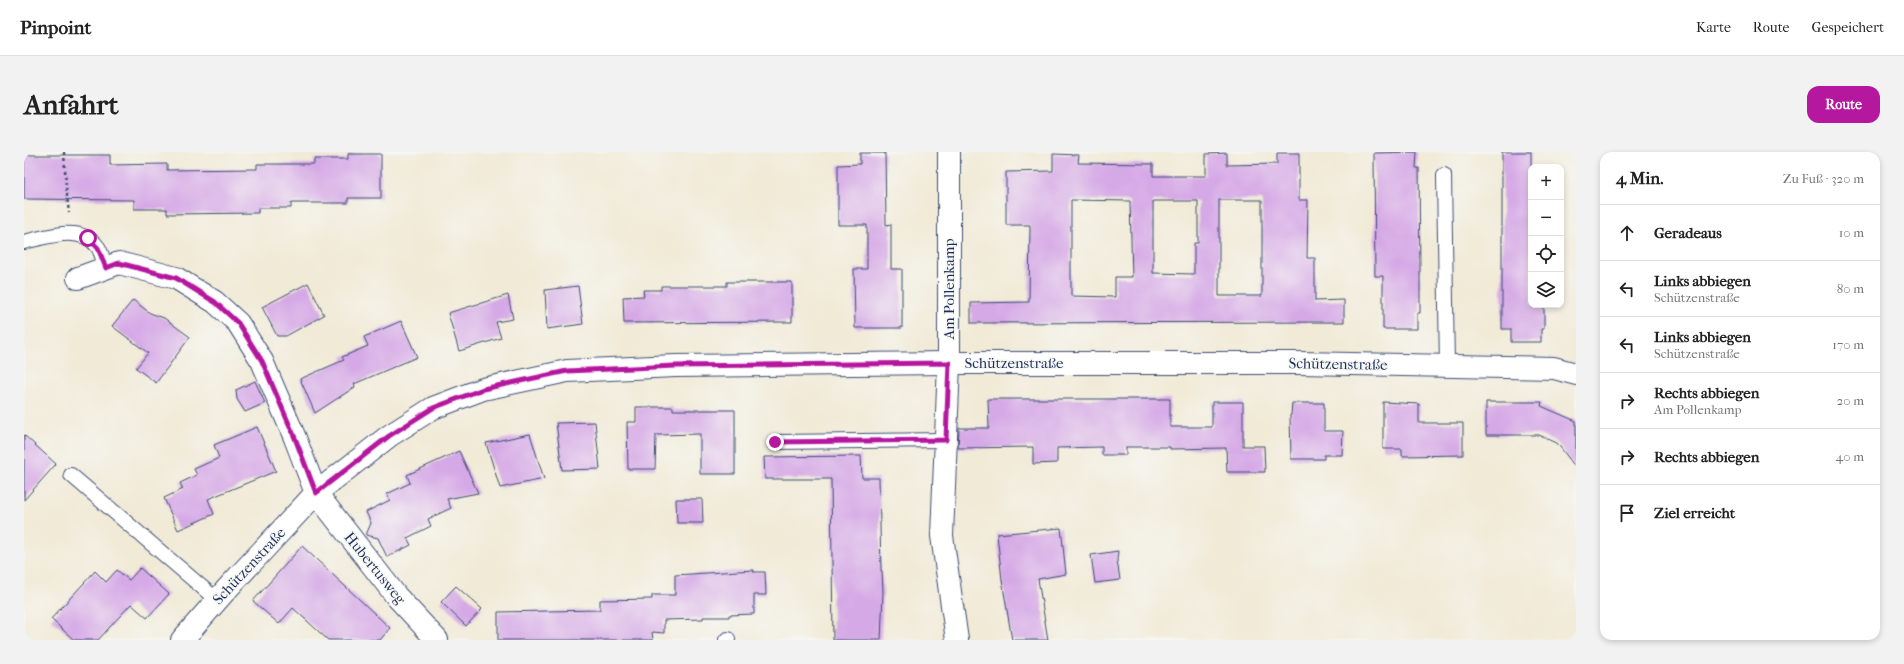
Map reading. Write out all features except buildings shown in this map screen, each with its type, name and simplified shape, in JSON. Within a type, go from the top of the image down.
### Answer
[{"type":"street","name":"Am Pollenkamp","points":[[949,152],[949,363],[942,536],[957,640]]},
{"type":"street","points":[[78,278],[119,263],[176,278],[215,302],[238,323],[262,361],[295,438],[316,493]]},
{"type":"street","name":"Schützenstraße","points":[[182,640],[316,493],[389,436],[433,408],[483,389],[567,371],[675,366],[949,363],[1300,363],[1554,368],[1576,374]]},
{"type":"street","name":"Hubertusweg","points":[[316,493],[397,597],[437,640]]},
{"type":"lane","points":[[1444,175],[1447,366]]},
{"type":"lane","points":[[24,242],[72,233],[88,238],[98,248],[106,268]]},
{"type":"lane","points":[[775,442],[946,440]]},
{"type":"lane","points":[[71,475],[217,600]]},
{"type":"route","points":[[88,238],[98,248],[106,268],[119,263],[176,278],[215,302],[238,323],[262,361],[295,438],[316,493],[389,436],[433,408],[483,389],[567,371],[675,366],[949,363],[946,440],[775,442]]}]
